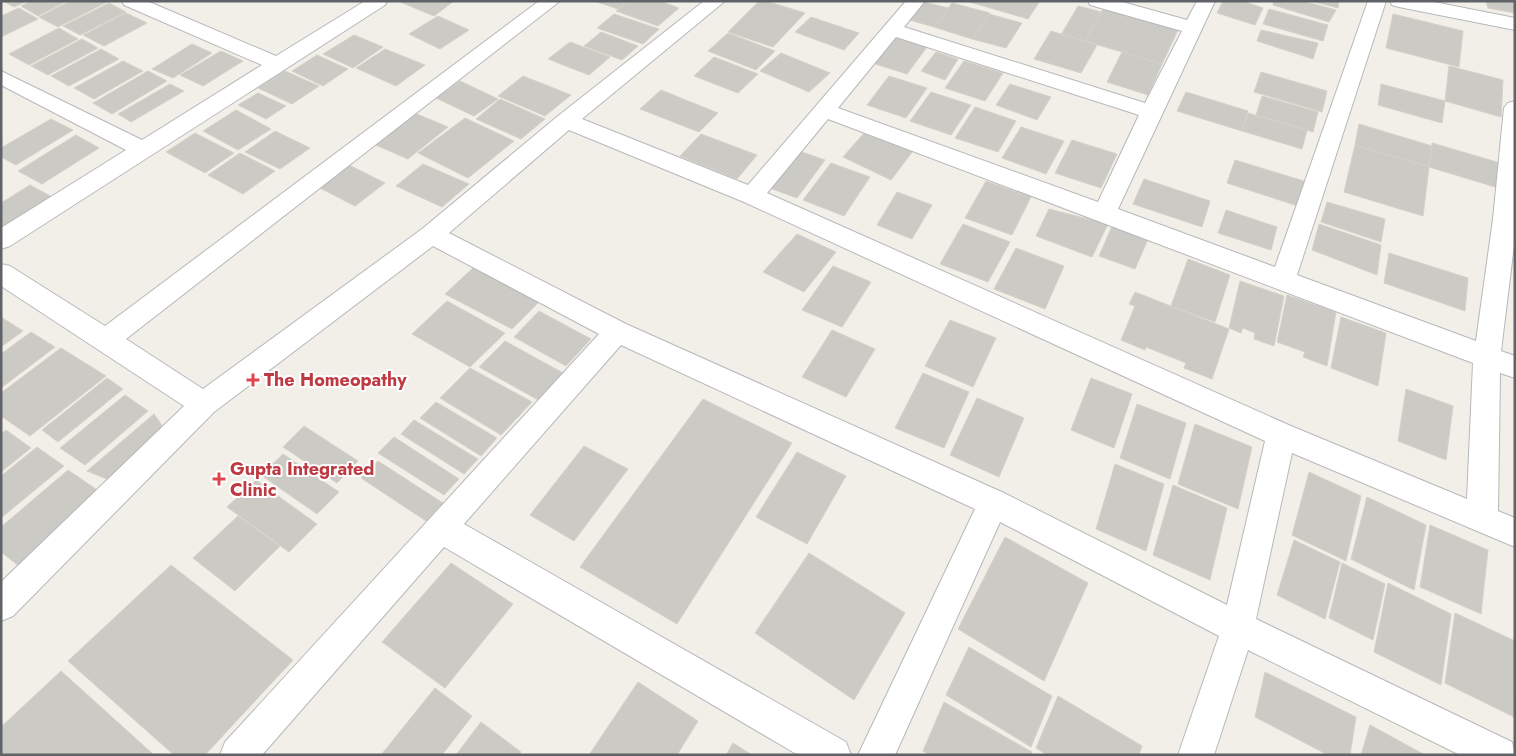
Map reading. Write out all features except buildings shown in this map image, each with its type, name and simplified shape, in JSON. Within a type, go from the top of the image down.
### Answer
[{"type":"street","points":[[130,1],[279,65]]},
{"type":"street","points":[[1,240],[378,1]]},
{"type":"street","points":[[106,340],[551,1]]},
{"type":"street","points":[[1,605],[204,404],[431,234],[566,121],[716,1]]},
{"type":"street","points":[[752,196],[916,1]]},
{"type":"street","points":[[1097,1],[1193,28]]},
{"type":"street","points":[[1104,212],[1150,112],[1206,1]]},
{"type":"street","points":[[1283,279],[1377,1]]},
{"type":"street","points":[[1399,1],[1515,24]]},
{"type":"street","points":[[891,29],[1150,112]]},
{"type":"street","points":[[1,77],[142,149]]},
{"type":"street","points":[[823,110],[1104,212],[1515,367]]},
{"type":"street","points":[[1482,519],[1487,357],[1510,220],[1515,110]]},
{"type":"street","points":[[566,121],[752,196],[1281,435],[1515,533]]},
{"type":"street","points":[[431,234],[617,331],[993,503],[1238,628],[1499,755]]},
{"type":"street","points":[[1,273],[204,404]]},
{"type":"street","points":[[244,753],[617,331]]},
{"type":"street","points":[[1196,755],[1238,628],[1281,435]]},
{"type":"street","points":[[876,755],[993,503]]},
{"type":"street","points":[[441,528],[833,755]]},
{"type":"place","name":"The Homeopathy","points":[[253,380]]},
{"type":"place","name":"Gupta Integrated Clinic","points":[[219,479]]}]
